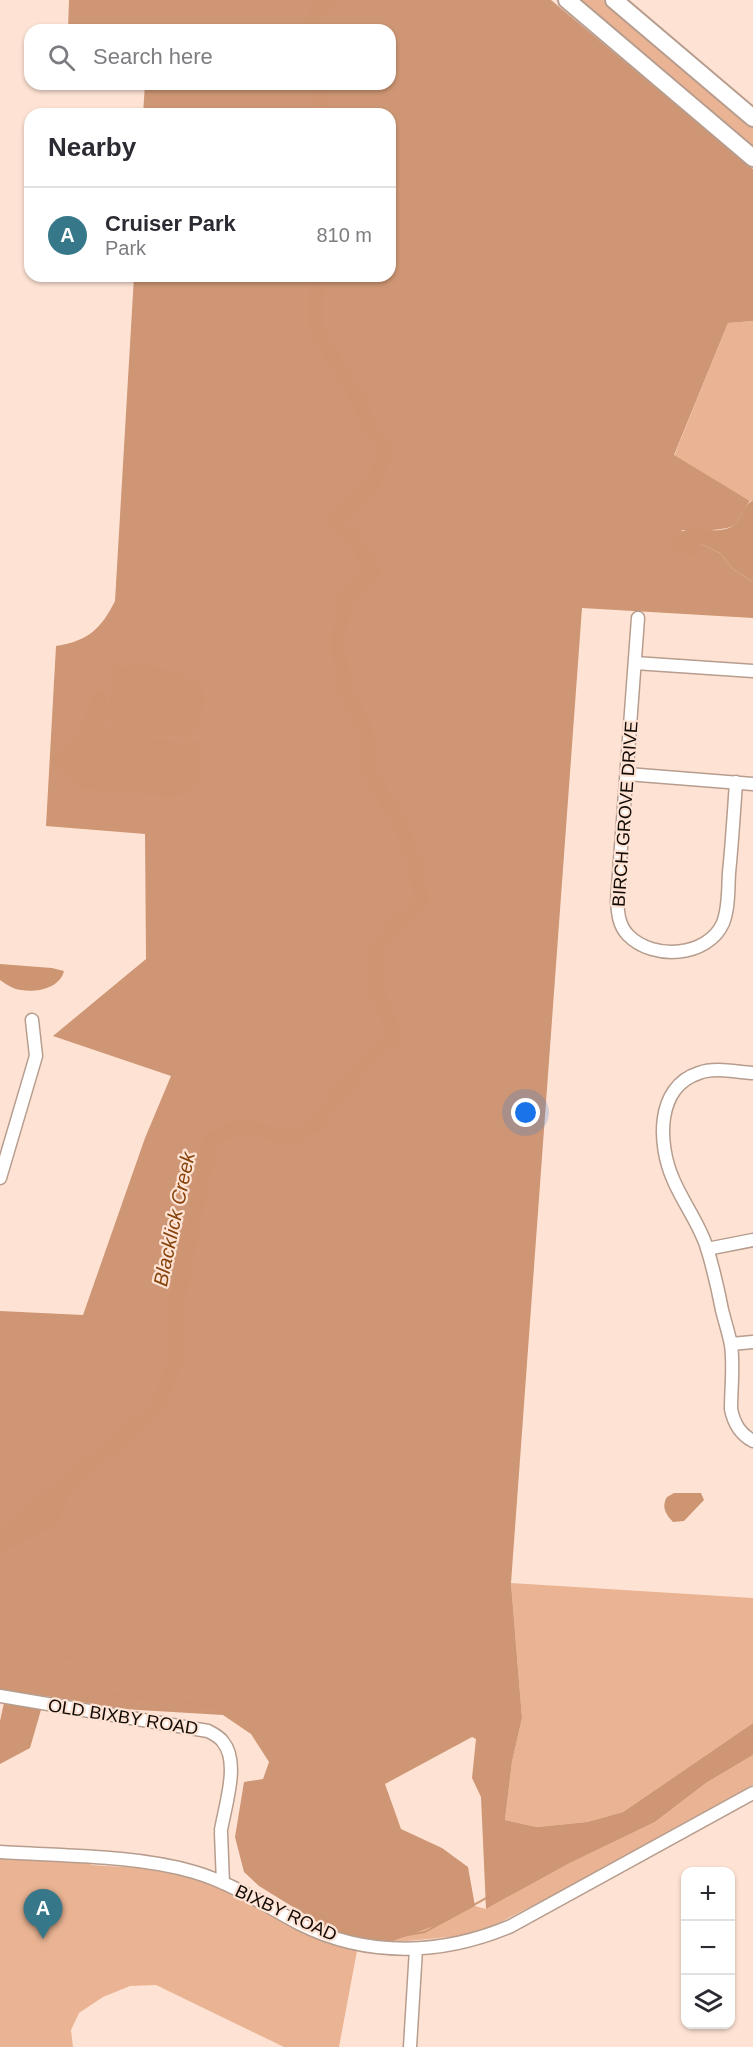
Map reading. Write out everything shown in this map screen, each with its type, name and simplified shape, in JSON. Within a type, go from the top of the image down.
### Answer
[{"type":"highway","points":[[567,0],[753,158]]},
{"type":"highway","points":[[614,0],[753,118]]},
{"type":"street","name":"BIRCH GROVE DRIVE","points":[[638,618],[617,901],[619,919],[627,934],[637,942],[659,950],[690,950],[710,940],[719,931],[727,910],[736,782]]},
{"type":"street","points":[[635,663],[753,671]]},
{"type":"street","points":[[627,774],[753,784]]},
{"type":"street","points":[[0,1178],[36,1056],[32,1020]]},
{"type":"street","points":[[753,1073],[707,1071],[692,1076],[676,1087],[663,1119],[663,1140],[668,1168],[677,1189],[695,1218],[707,1249],[731,1344],[733,1418],[738,1429],[753,1441]]},
{"type":"street","points":[[707,1249],[753,1240]]},
{"type":"street","points":[[731,1344],[753,1342]]},
{"type":"street","name":"OLD BIXBY ROAD","points":[[0,1696],[208,1731],[224,1743],[231,1762],[231,1772],[221,1831],[223,1883]]},
{"type":"street","name":"BIXBY ROAD","points":[[0,1852],[164,1864],[201,1874],[223,1883],[301,1924],[332,1937],[379,1948],[444,1947],[470,1941],[511,1926],[753,1793]]},
{"type":"street","points":[[410,2047],[416,1949]]},
{"type":"shaded area","points":[[69,0],[551,0],[753,169],[753,321],[728,323],[674,455],[750,501],[736,523],[730,527],[681,530],[701,544],[720,553],[733,569],[753,582],[753,618],[582,608],[511,1583],[522,1718],[512,1762],[505,1820],[537,1827],[587,1822],[623,1812],[753,1723],[753,1755],[706,1783],[655,1822],[570,1863],[486,1909],[481,1797],[472,1778],[476,1739],[472,1737],[385,1784],[401,1829],[442,1848],[468,1867],[475,1906],[445,1922],[387,1943],[335,1933],[259,1886],[244,1872],[235,1837],[244,1782],[263,1779],[269,1762],[251,1734],[223,1715],[122,1709],[45,1696],[30,1748],[0,1764],[0,1721],[6,1694],[0,1692],[0,1311],[83,1315],[145,1138],[171,1076],[53,1036],[146,959],[145,834],[46,826],[56,646],[77,641],[92,632],[99,626],[115,601],[134,282],[396,282],[396,108],[143,108],[145,90],[396,90],[396,24],[68,24]]},
{"type":"shaded area","points":[[576,0],[603,0],[753,127],[753,150]]},
{"type":"shaded area","points":[[753,321],[753,500],[750,501],[674,456],[728,323]]},
{"type":"shaded area","points":[[753,500],[753,582],[733,569],[720,553],[701,544],[696,554],[687,557],[671,546],[670,537],[686,530],[722,530],[733,526],[746,506]]},
{"type":"shaded area","points":[[114,661],[121,668],[151,667],[172,672],[200,684],[205,701],[196,731],[188,737],[122,732],[111,728],[108,710],[115,671],[109,664]]},
{"type":"shaded area","points":[[107,692],[104,727],[109,732],[183,743],[193,740],[202,743],[201,772],[194,785],[182,794],[173,797],[75,787],[65,769],[55,767],[51,758],[67,746],[73,738],[84,720],[95,693]]},
{"type":"shaded area","points":[[0,964],[64,971],[61,978],[50,987],[27,991],[13,988],[0,980]]},
{"type":"shaded area","points":[[81,1456],[95,1468],[75,1484],[58,1520],[48,1529],[0,1553],[0,1538],[36,1519]]},
{"type":"shaded area","points":[[674,1493],[701,1493],[704,1500],[684,1521],[673,1522],[666,1514],[664,1504],[667,1497]]},
{"type":"shaded area","points":[[511,1583],[753,1598],[753,1723],[623,1812],[587,1822],[537,1827],[505,1820],[512,1762],[522,1718]]},
{"type":"shaded area","points":[[753,1755],[753,1785],[589,1877],[495,1925],[470,1935],[387,1943],[475,1906],[486,1909],[570,1863],[655,1822],[706,1783]]},
{"type":"shaded area","points":[[0,1852],[92,1858],[91,1865],[180,1873],[225,1891],[299,1930],[357,1951],[339,2047],[284,2047],[156,1985],[130,1986],[103,1997],[79,2013],[71,2030],[73,2047],[0,2047]]},
{"type":"waterway","name":"Blacklick Creek","points":[[313,24],[318,7],[329,0]]},
{"type":"waterway","name":"Blacklick Creek","points":[[320,90],[321,108]]},
{"type":"waterway","name":"Blacklick Creek","points":[[0,1537],[89,1466],[155,1409],[178,1357],[176,1306],[211,1140],[240,1126],[293,1138],[316,1124],[364,1063],[395,1035],[376,989],[374,954],[391,930],[422,902],[415,864],[398,819],[370,774],[365,728],[345,689],[338,646],[344,599],[374,572],[354,539],[333,522],[373,484],[387,448],[371,429],[359,401],[316,329],[315,302],[318,282]]},
{"type":"waterway","points":[[0,1625],[22,1649],[68,1657],[78,1661],[88,1669],[109,1694],[240,1709],[275,1739],[296,1763],[304,1777],[288,1795],[263,1802],[247,1823],[248,1848],[259,1870],[284,1894],[357,1938],[390,1938],[425,1932],[627,1820],[753,1742]]},
{"type":"place","name":"Cruiser Park","points":[[43,1939]]}]
